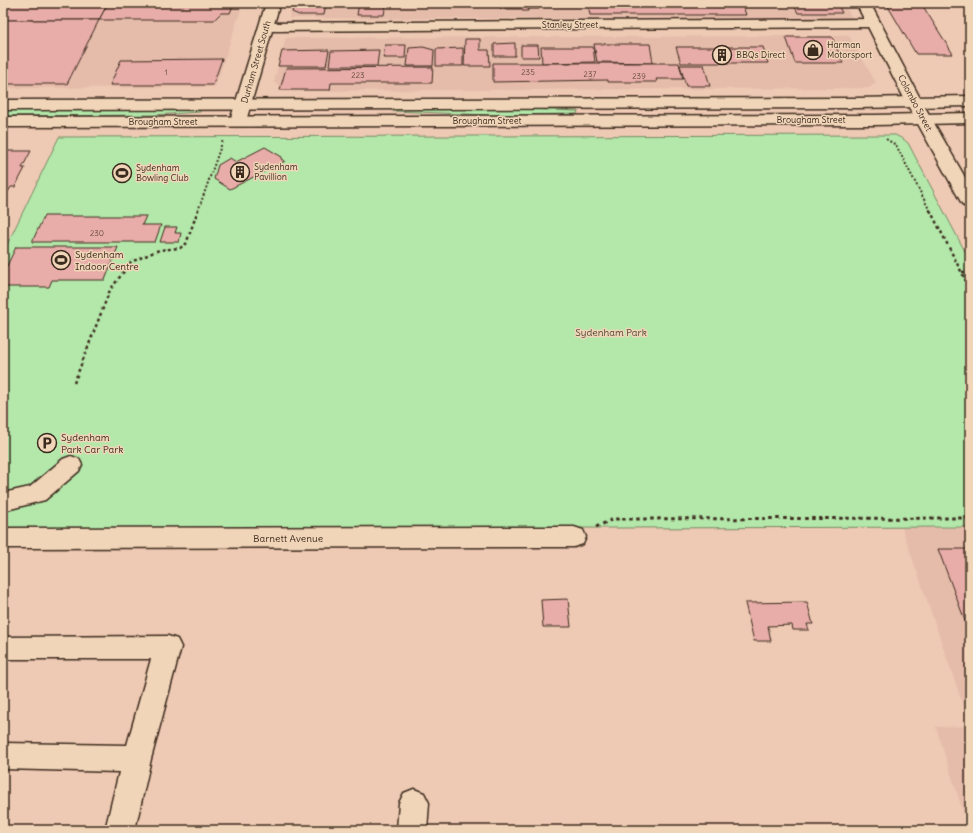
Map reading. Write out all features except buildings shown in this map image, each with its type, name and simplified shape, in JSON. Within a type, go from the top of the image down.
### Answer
[{"type":"main road","name":"Durham Street South","points":[[238,121],[273,3]]},
{"type":"main road","name":"Colombo Street","points":[[863,3],[914,102],[970,202]]},
{"type":"main road","name":"Stanley Street","points":[[266,27],[414,19],[567,26],[873,22]]},
{"type":"main road","name":"Brougham Street","points":[[3,104],[970,101]]},
{"type":"main road","name":"Brougham Street","points":[[3,122],[874,120],[970,118]]},
{"type":"main road","points":[[3,502],[37,494],[70,465]]},
{"type":"main road","name":"Barnett Avenue","points":[[3,538],[574,537]]},
{"type":"main road","points":[[3,648],[168,647],[137,759],[120,830]]},
{"type":"main road","points":[[3,756],[137,759]]},
{"type":"path","points":[[874,120],[882,136],[896,145],[970,289]]},
{"type":"path","points":[[74,384],[110,290],[130,262],[159,250],[180,248],[186,244],[225,135],[238,121]]},
{"type":"path","points":[[962,272],[970,272]]},
{"type":"path","points":[[574,537],[613,519],[970,518]]},
{"type":"shaded area","points":[[3,3],[243,3],[215,87],[3,88]]},
{"type":"shaded area","points":[[292,3],[844,3],[852,19],[289,18]]},
{"type":"shaded area","points":[[849,36],[876,83],[869,88],[286,91],[274,82],[286,38]]},
{"type":"shaded area","points":[[902,528],[970,528],[970,725]]},
{"type":"shaded area","points":[[970,726],[970,830],[969,830],[936,727]]},
{"type":"green space","points":[[501,108],[578,111],[577,114],[489,115],[392,111],[392,109]]},
{"type":"green space","points":[[3,110],[201,110],[200,112],[153,115],[3,116]]},
{"type":"green space","name":"Sydenham Park","points":[[895,135],[908,143],[970,261],[970,527],[3,528],[3,253],[59,137]]},
{"type":"place","name":"Harman Motorsport","points":[[813,50]]},
{"type":"place","name":"BBQs Direct","points":[[722,55]]},
{"type":"place","name":"Sydenham Pavillion","points":[[240,172]]},
{"type":"place","name":"Sydenham Bowling Club","points":[[122,173]]},
{"type":"place","name":"Sydenham Indoor Centre","points":[[61,260]]},
{"type":"place","name":"Sydenham Park Car Park","points":[[47,443]]}]
